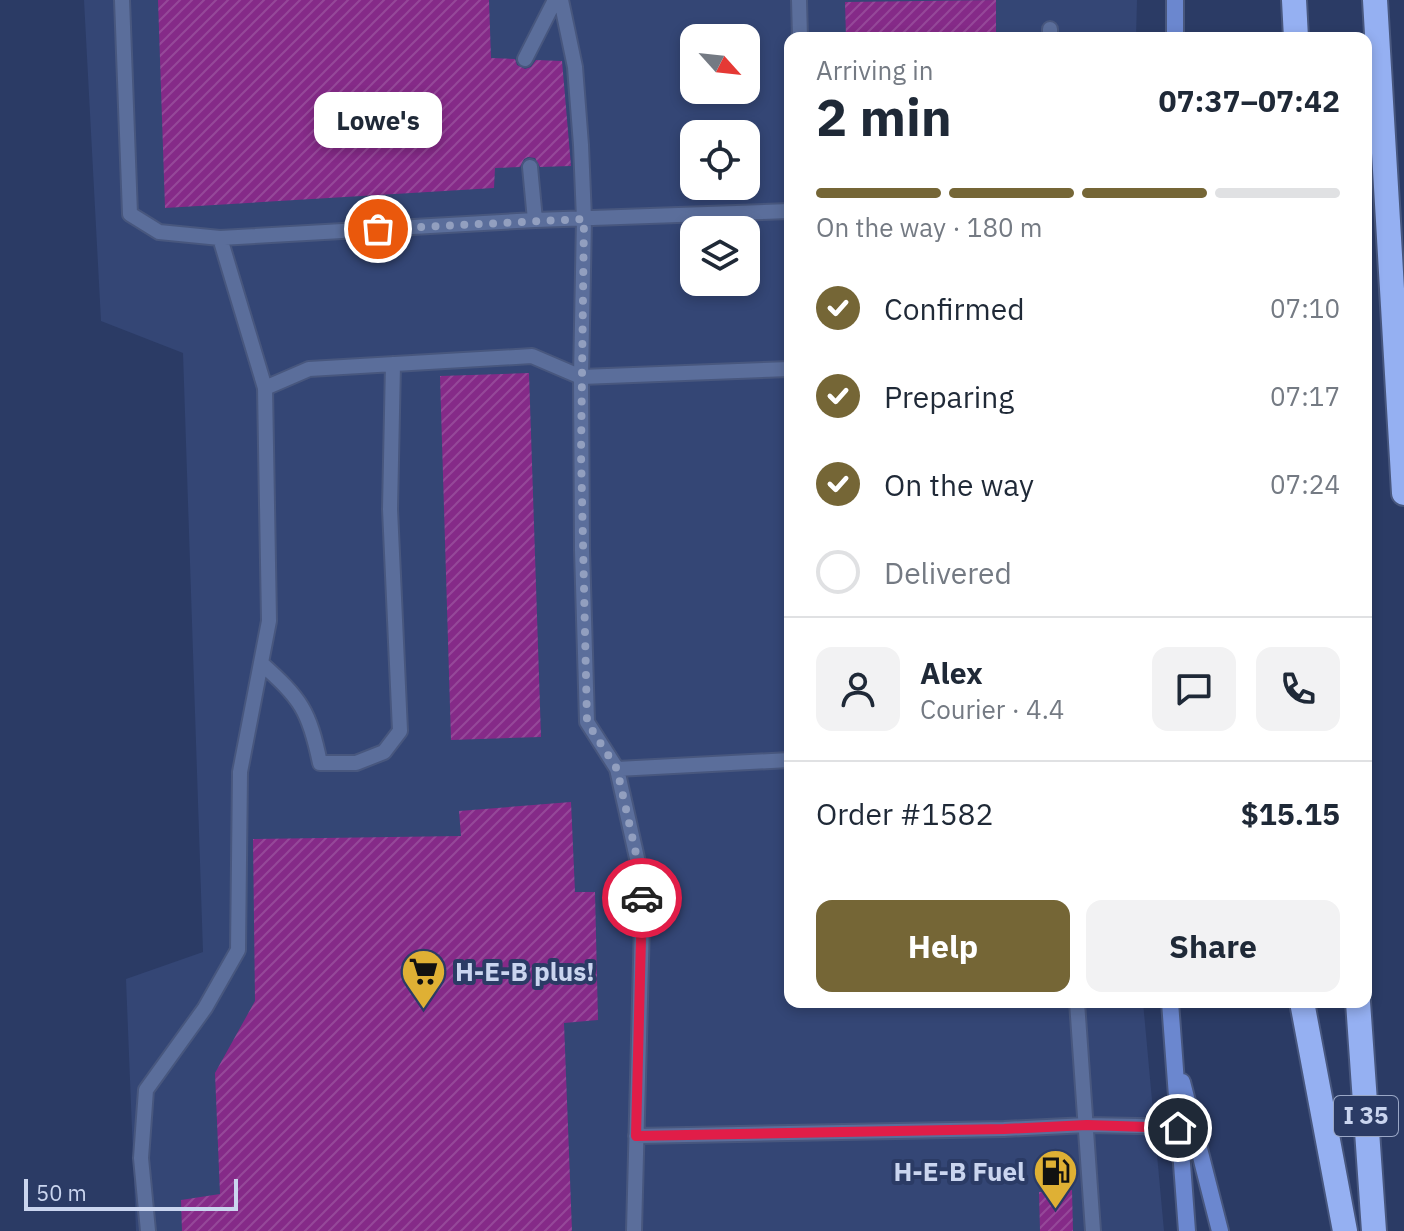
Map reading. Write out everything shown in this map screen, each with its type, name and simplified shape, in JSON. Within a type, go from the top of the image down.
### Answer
[{"type":"highway","points":[[1294,0],[1296,32]]},
{"type":"highway","points":[[1375,0],[1404,493]]},
{"type":"highway","points":[[1303,1008],[1345,1231]]},
{"type":"highway","name":"I 35","points":[[1358,1008],[1374,1231]]},
{"type":"main road","points":[[1175,0],[1175,32]]},
{"type":"main road","points":[[1170,1008],[1171,1038],[1186,1127],[1220,1231]]},
{"type":"main road","points":[[1186,1127],[1187,1231]]},
{"type":"lane","points":[[122,0],[130,214],[159,232],[220,238],[535,220],[784,211]]},
{"type":"lane","points":[[525,59],[555,0]]},
{"type":"lane","points":[[561,0],[575,67],[584,219],[581,377],[587,722],[617,769],[643,885],[634,1231]]},
{"type":"lane","points":[[799,0],[800,32]]},
{"type":"lane","points":[[530,167],[535,220]]},
{"type":"lane","points":[[148,1231],[141,1158],[146,1090],[205,1008],[238,950],[240,772],[269,621],[265,388],[220,238]]},
{"type":"lane","points":[[265,388],[309,369],[532,356],[581,377],[784,369]]},
{"type":"lane","points":[[261,663],[292,692],[312,724],[320,763],[356,763],[370,758],[384,752],[400,731],[390,509],[393,364]]},
{"type":"lane","points":[[617,769],[784,760]]},
{"type":"lane","points":[[1077,1008],[1093,1231]]},
{"type":"lane","points":[[636,1136],[1087,1125],[1186,1127]]},
{"type":"shaded area","points":[[84,0],[1137,0],[1136,32],[784,32],[784,1008],[1144,1008],[1164,1231],[136,1231],[126,979],[203,952],[183,353],[101,321]]},
{"type":"building","points":[[158,0],[489,0],[491,58],[515,59],[517,65],[525,69],[536,60],[562,61],[571,166],[540,167],[535,158],[528,157],[520,167],[495,168],[494,188],[165,208]]},
{"type":"building","points":[[996,0],[996,32],[846,32],[845,2]]},
{"type":"building","points":[[529,373],[541,737],[451,740],[440,376]]},
{"type":"building","name":"H-E-B plus!","points":[[571,802],[575,892],[595,892],[598,1020],[564,1023],[572,1231],[182,1231],[181,1200],[220,1194],[215,1073],[255,1001],[253,839],[461,836],[459,811]]},
{"type":"building","name":"H-E-B Fuel","points":[[1072,1190],[1073,1231],[1040,1231],[1039,1192]]},
{"type":"way so far","points":[[378,229],[584,219],[581,453],[587,722],[617,769],[643,885],[642,898]]},
{"type":"place","name":"Lowe's","points":[[378,229]]},
{"type":"place","name":"H-E-B plus!","points":[[424,1011]]},
{"type":"place","name":"H-E-B Fuel","points":[[1056,1211]]},
{"type":"route","points":[[642,898],[636,1136],[1087,1125],[1178,1128]]}]
